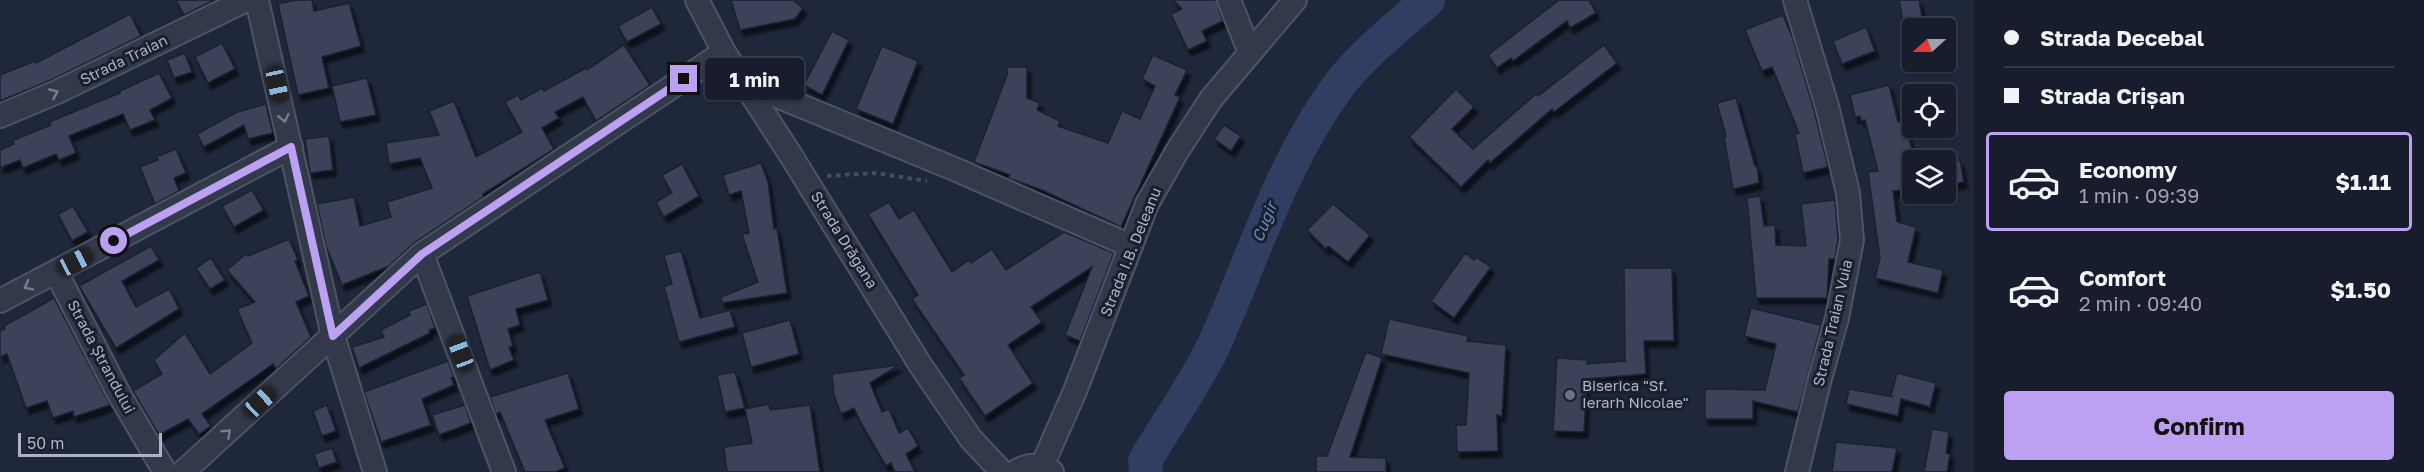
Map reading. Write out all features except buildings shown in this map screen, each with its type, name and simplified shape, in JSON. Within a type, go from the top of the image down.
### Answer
[{"type":"street","name":"Strada Traian","points":[[0,116],[57,92],[246,0]]},
{"type":"street","points":[[257,0],[333,336],[375,472]]},
{"type":"street","name":"Strada Drăgana","points":[[697,0],[724,52],[806,178],[921,366],[971,439],[1002,472]]},
{"type":"street","points":[[1229,0],[1250,53]]},
{"type":"street","name":"Strada I.B. Deleanu","points":[[1047,469],[1147,204],[1211,99],[1295,0]]},
{"type":"street","name":"Strada Traian Vuia","points":[[1795,0],[1827,106],[1848,193],[1852,240],[1837,318],[1797,472]]},
{"type":"street","points":[[183,472],[422,254],[724,52]]},
{"type":"street","points":[[745,83],[952,168],[1131,246]]},
{"type":"street","points":[[0,301],[291,147]]},
{"type":"street","points":[[422,254],[504,472]]},
{"type":"street","name":"Strada Ștrandului","points":[[56,272],[119,394],[165,472]]},
{"type":"street","points":[[1015,472],[1024,466],[1047,469]]},
{"type":"path","points":[[806,178],[875,173],[938,183]]},
{"type":"waterway","name":"Cugir","points":[[1146,472],[1145,461],[1213,347],[1269,213],[1300,147],[1318,116],[1339,85],[1359,63],[1428,0]]},
{"type":"place","name":"Biserica \"Sf. Ierarh Nicolae\"","points":[[1570,395]]},
{"type":"route","points":[[114,241],[291,147],[333,336],[422,254],[684,79]]}]
